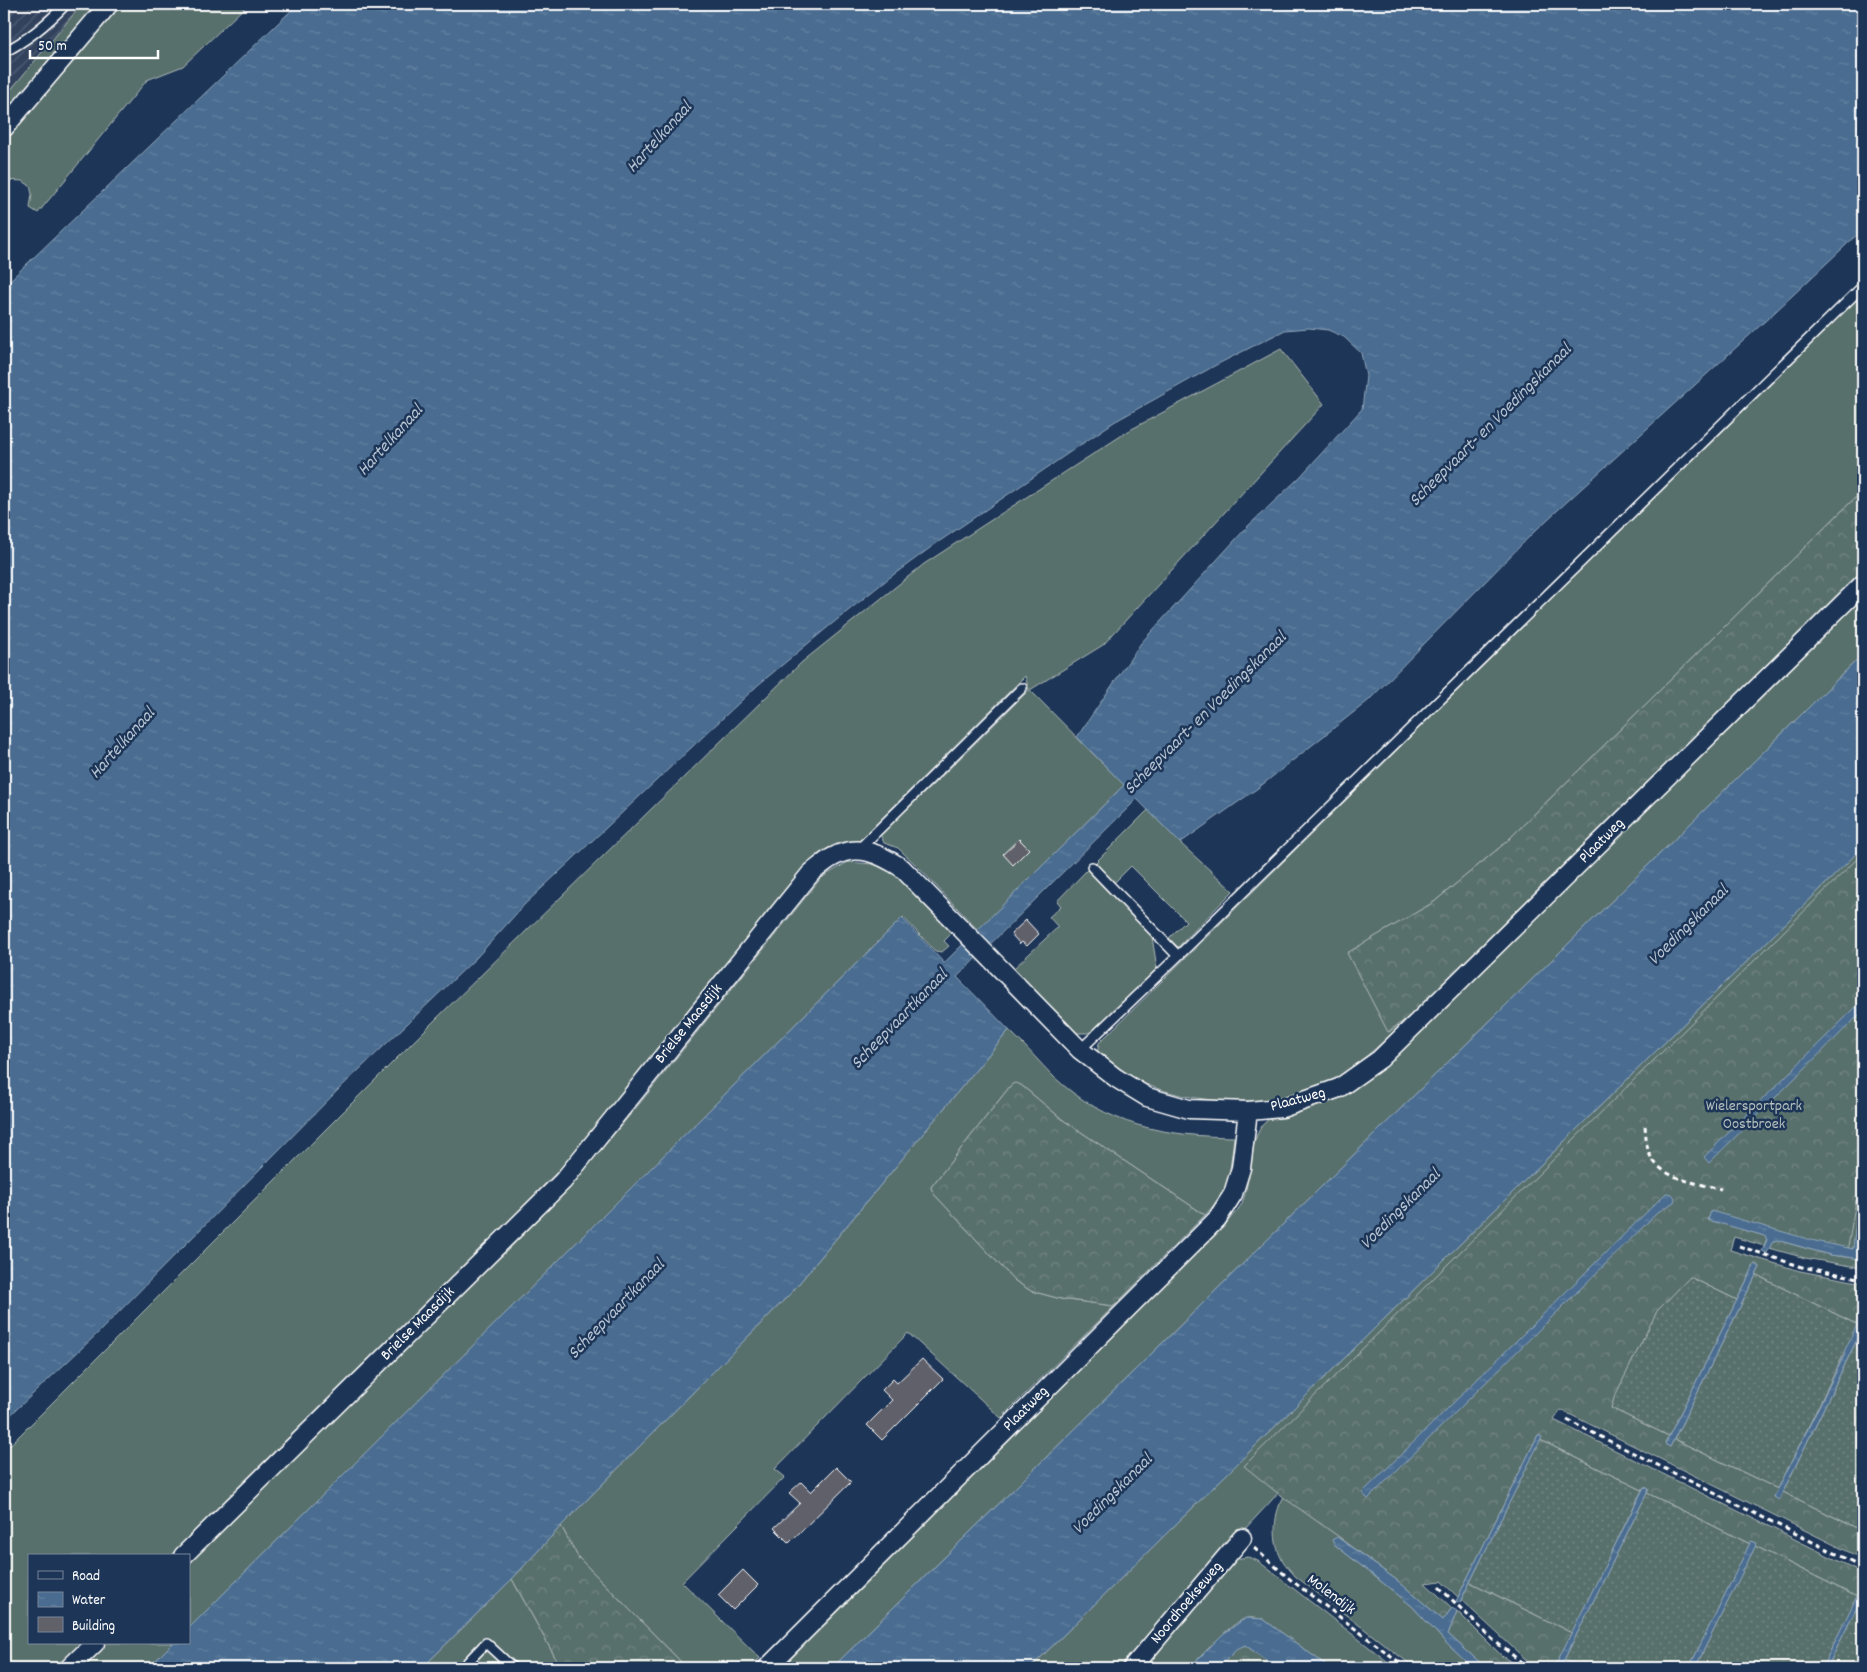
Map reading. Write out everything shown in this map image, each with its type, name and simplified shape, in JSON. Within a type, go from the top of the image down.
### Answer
[{"type":"street","points":[[4,128],[109,4]]},
{"type":"street","name":"Plaatweg","points":[[767,1668],[1217,1220],[1233,1194],[1242,1168],[1248,1111],[1282,1108],[1339,1088],[1380,1059],[1863,584]]},
{"type":"street","name":"Brielse Maasdijk","points":[[185,1554],[563,1181],[811,873],[833,857],[858,850],[882,856],[902,868],[1080,1050],[1116,1078],[1147,1097],[1189,1109],[1248,1111]]},
{"type":"street","name":"Noordhoekseweg","points":[[1132,1668],[1242,1538]]},
{"type":"street","points":[[69,1668],[94,1644]]},
{"type":"lane","points":[[4,52],[32,35],[66,4]]},
{"type":"lane","points":[[1080,1050],[1863,286]]},
{"type":"lane","points":[[858,850],[1022,688]]},
{"type":"lane","points":[[1092,867],[1178,956]]},
{"type":"lane","points":[[462,1668],[486,1643],[514,1668]]},
{"type":"path","points":[[1645,1126],[1647,1146],[1651,1157],[1659,1167],[1676,1177],[1721,1189]]},
{"type":"path","points":[[1739,1246],[1802,1267],[1863,1279]]},
{"type":"path","points":[[1567,1420],[1863,1567]]},
{"type":"path","name":"Molendijk","points":[[1242,1538],[1291,1580],[1407,1668]]},
{"type":"path","points":[[1438,1587],[1492,1639],[1528,1668]]},
{"type":"shaded area","points":[[4,4],[82,4],[4,98]]},
{"type":"green space","points":[[82,4],[99,4],[4,116],[4,98]]},
{"type":"green space","points":[[120,4],[248,4],[183,66],[147,80],[38,213],[30,208],[32,194],[30,186],[23,181],[4,180],[4,143]]},
{"type":"green space","points":[[1863,291],[1863,490],[1505,843],[1434,902],[1348,953],[1389,1032],[1410,1016],[1367,1056],[1338,1077],[1315,1088],[1289,1096],[1262,1100],[1233,1101],[1205,1099],[1178,1094],[1128,1076],[1097,1054],[1099,1043]]},
{"type":"green space","points":[[1281,349],[1324,404],[1103,645],[1030,690],[1124,785],[978,930],[898,848],[884,843],[880,834],[1029,690],[1025,676],[855,845],[831,851],[598,1131],[174,1554],[28,1554],[28,1644],[82,1644],[57,1668],[4,1668],[4,1451],[439,1016],[802,662],[924,564],[1130,430]]},
{"type":"green space","points":[[1863,490],[1863,569],[1478,950],[1410,1016],[1388,1032],[1347,953],[1434,902],[1505,843]]},
{"type":"green space","points":[[1863,593],[1863,654],[832,1668],[777,1668],[1224,1226],[1241,1205],[1245,1195],[1253,1147],[1262,1126],[1269,1119],[1292,1113],[1348,1090]]},
{"type":"green space","points":[[1148,810],[1180,843],[1233,891],[1178,947],[1169,938],[1186,921],[1131,866],[1114,883],[1095,863]]},
{"type":"green space","name":"Wielersportpark Oostbroek","points":[[1863,847],[1863,1197],[1859,1197],[1853,1249],[1733,1218],[1379,1513],[1342,1540],[1337,1538],[1334,1544],[1412,1606],[1449,1646],[1474,1668],[1415,1668],[1295,1576],[1286,1565],[1277,1548],[1276,1518],[1283,1498],[1309,1458],[1231,1544],[1126,1668],[1030,1668]]},
{"type":"green space","name":"Wielersportpark Oostbroek","points":[[1863,853],[1863,1201],[1856,1200],[1847,1253],[1708,1219],[1767,1238],[1764,1246],[1734,1237],[1730,1250],[1800,1271],[1863,1283],[1863,1312],[1858,1325],[1756,1275],[1760,1267],[1755,1264],[1737,1300],[1690,1277],[1611,1408],[1669,1436],[1665,1444],[1670,1447],[1674,1439],[1778,1489],[1774,1497],[1780,1499],[1783,1492],[1863,1531],[1863,1559],[1561,1410],[1554,1420],[1863,1573],[1863,1600],[1858,1595],[1857,1597],[1755,1546],[1756,1544],[1752,1541],[1750,1544],[1647,1493],[1649,1489],[1644,1487],[1642,1490],[1540,1440],[1542,1437],[1538,1435],[1458,1597],[1441,1581],[1425,1583],[1452,1608],[1443,1620],[1398,1581],[1280,1495],[1244,1466]]},
{"type":"green space","points":[[848,862],[884,865],[895,872],[955,930],[944,941],[949,946],[942,952],[935,951],[903,917],[190,1627],[190,1560],[571,1185],[640,1103],[821,878]]},
{"type":"green space","points":[[1087,870],[1152,937],[1157,968],[1097,1029],[1088,1033],[1077,1033],[1014,968],[1058,927],[1049,917],[1061,906],[1057,901]]},
{"type":"green space","points":[[1009,1030],[1054,1077],[1074,1094],[1116,1117],[1160,1130],[1184,1134],[1234,1137],[1230,1169],[1224,1194],[1205,1215],[1063,1120],[1021,1085],[1011,1085],[931,1187],[933,1193],[1014,1280],[1031,1291],[1061,1299],[1114,1306],[1001,1418],[908,1333],[775,1469],[785,1477],[682,1582],[760,1658],[750,1668],[687,1668],[578,1557],[561,1526],[791,1293]]},
{"type":"green space","points":[[1015,1083],[1021,1085],[1063,1120],[1205,1215],[1114,1306],[1061,1299],[1031,1291],[1014,1280],[933,1193],[931,1187],[1011,1085]]},
{"type":"green space","points":[[1777,1240],[1830,1255],[1863,1259],[1863,1268],[1805,1258],[1769,1248],[1773,1241]]},
{"type":"green space","points":[[1756,1275],[1858,1325],[1778,1489],[1674,1439]]},
{"type":"green space","points":[[1690,1277],[1737,1300],[1669,1436],[1611,1408],[1614,1398],[1657,1311]]},
{"type":"green space","points":[[1863,1327],[1863,1531],[1783,1492]]},
{"type":"green space","points":[[1540,1440],[1642,1490],[1572,1633],[1470,1582]]},
{"type":"green space","points":[[1647,1493],[1750,1544],[1689,1668],[1581,1668],[1564,1660]]},
{"type":"green space","points":[[561,1526],[578,1557],[687,1668],[561,1668],[512,1579]]},
{"type":"green space","points":[[1755,1546],[1857,1597],[1822,1668],[1695,1668]]},
{"type":"green space","points":[[1248,1557],[1258,1561],[1396,1668],[1330,1668],[1263,1619],[1247,1618],[1233,1626],[1189,1668],[1139,1668],[1235,1559]]},
{"type":"green space","points":[[512,1579],[561,1668],[422,1668]]},
{"type":"green space","points":[[1470,1582],[1572,1633],[1554,1668],[1535,1668],[1461,1600]]},
{"type":"green space","points":[[1861,1599],[1863,1600],[1863,1668],[1827,1668]]},
{"type":"green space","points":[[1457,1611],[1502,1656],[1520,1668],[1486,1668],[1448,1634]]},
{"type":"green space","points":[[105,1644],[172,1644],[148,1668],[80,1668]]},
{"type":"green space","points":[[1245,1645],[1277,1668],[1218,1668],[1237,1649]]},
{"type":"water","points":[[298,4],[1863,4],[1863,229],[1536,530],[1368,701],[1258,788],[1180,843],[1137,799],[957,977],[1009,1030],[791,1293],[561,1526],[512,1579],[422,1668],[148,1668],[172,1644],[190,1644],[190,1627],[902,918],[944,963],[1124,785],[1077,737],[1141,643],[1247,527],[1299,478],[1362,409],[1366,376],[1361,353],[1344,337],[1328,330],[1309,328],[1285,330],[1216,365],[1114,422],[889,578],[758,685],[525,904],[477,957],[340,1088],[98,1333],[4,1421],[4,286]]},
{"type":"water","name":"Voedingskanaal","points":[[1863,654],[1863,847],[1030,1668],[832,1668]]},
{"type":"water","points":[[1863,1000],[1863,1011],[1709,1163],[1704,1157]]},
{"type":"water","points":[[1666,1193],[1672,1194],[1675,1198],[1674,1202],[1658,1212],[1368,1499],[1362,1493]]},
{"type":"water","points":[[1859,1196],[1863,1197],[1858,1249],[1863,1250],[1863,1259],[1830,1255],[1777,1240],[1773,1241],[1767,1253],[1762,1251],[1767,1240],[1765,1236],[1708,1220],[1711,1211],[1811,1240],[1853,1249]]},
{"type":"water","points":[[1755,1264],[1760,1267],[1670,1447],[1665,1444]]},
{"type":"water","points":[[1863,1312],[1863,1327],[1779,1500],[1774,1497],[1845,1354],[1844,1352]]},
{"type":"water","points":[[1538,1435],[1542,1437],[1460,1603],[1456,1601]]},
{"type":"water","points":[[1644,1487],[1649,1489],[1560,1668],[1554,1668]]},
{"type":"water","points":[[1337,1537],[1398,1581],[1443,1620],[1452,1608],[1457,1611],[1448,1634],[1486,1668],[1474,1668],[1463,1659],[1412,1606],[1334,1544],[1332,1540]]},
{"type":"water","points":[[1751,1541],[1757,1543],[1695,1668],[1689,1668]]},
{"type":"water","points":[[1858,1594],[1862,1597],[1827,1668],[1822,1668]]},
{"type":"water","points":[[1246,1618],[1263,1619],[1330,1668],[1277,1668],[1245,1645],[1237,1649],[1218,1668],[1189,1668],[1223,1634]]},
{"type":"building","points":[[1019,839],[1029,849],[1013,865],[1003,854]]},
{"type":"building","points":[[1026,920],[1039,934],[1027,946],[1022,942],[1020,944],[1011,934]]},
{"type":"building","points":[[922,1359],[943,1379],[882,1440],[867,1425],[892,1400],[882,1390],[893,1379],[897,1383]]},
{"type":"building","points":[[836,1467],[851,1482],[789,1543],[774,1528],[800,1503],[789,1493],[801,1482],[811,1492]]},
{"type":"building","points":[[743,1570],[758,1585],[733,1610],[718,1595]]},
{"type":"water label","name":"Hartelkanaal","points":[[660,138]]},
{"type":"water label","name":"Scheepvaart- en Voedingskanaal","points":[[1491,426]]},
{"type":"water label","name":"Hartelkanaal","points":[[391,441]]},
{"type":"water label","name":"Scheepvaart- en Voedingskanaal","points":[[1206,714]]},
{"type":"water label","name":"Hartelkanaal","points":[[123,744]]},
{"type":"water label","name":"Scheepvaartkanaal","points":[[900,1020]]},
{"type":"water label","name":"Scheepvaartkanaal","points":[[617,1310]]}]
